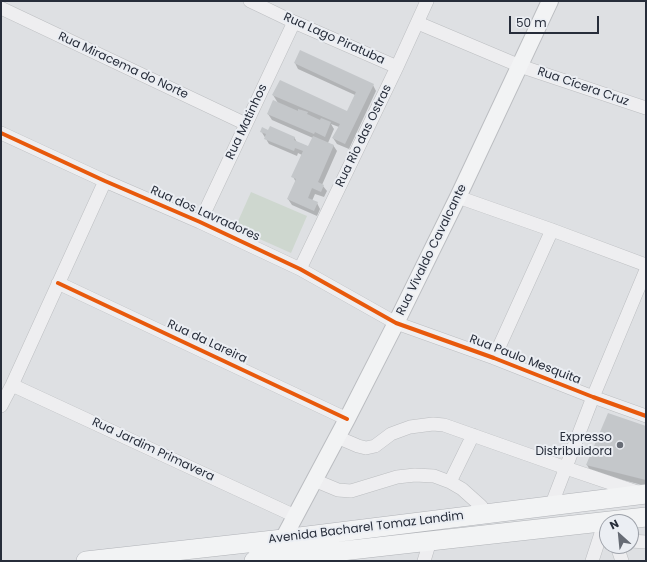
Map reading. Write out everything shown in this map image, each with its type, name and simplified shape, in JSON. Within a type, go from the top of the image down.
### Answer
[{"type":"highway","name":"Avenida Bacharel Tomaz Landim","points":[[86,561],[283,539],[645,494]]},
{"type":"highway","name":"Avenida Bacharel Tomaz Landim","points":[[254,561],[322,557],[430,540],[599,522]]},
{"type":"main road","name":"Rua Vivaldo Cavalcante","points":[[283,539],[338,437],[396,322],[458,197],[550,1]]},
{"type":"street","name":"Rua Lago Piratuba","points":[[250,1],[397,68]]},
{"type":"street","name":"Rua Rio das Ostras","points":[[300,269],[397,68],[427,1]]},
{"type":"street","name":"Rua Miracema do Norte","points":[[1,8],[246,124]]},
{"type":"street","name":"Rua Matinhos","points":[[200,222],[294,22]]},
{"type":"street","name":"Rua Cícera Cruz","points":[[418,23],[520,66],[646,108]]},
{"type":"street","name":"Rua dos Lavradores","points":[[2,135],[200,222],[300,269],[396,322]]},
{"type":"street","points":[[1,406],[106,181]]},
{"type":"street","points":[[458,197],[646,265]]},
{"type":"street","points":[[494,358],[552,230]]},
{"type":"street","points":[[551,506],[593,397],[646,270]]},
{"type":"street","name":"Rua da Lareira","points":[[58,283],[347,419]]},
{"type":"street","name":"Rua Paulo Mesquita","points":[[396,322],[646,416]]},
{"type":"street","name":"Rua Jardim Primavera","points":[[12,384],[295,516]]},
{"type":"street","points":[[338,437],[366,448],[375,446],[399,430],[432,424],[444,425],[645,494]]},
{"type":"street","points":[[450,482],[473,435]]},
{"type":"street","points":[[314,480],[338,490],[352,491],[397,477],[415,475],[434,476],[450,482],[462,489],[480,506],[486,514]]},
{"type":"street","points":[[424,561],[430,540]]},
{"type":"street","points":[[592,561],[599,545]]},
{"type":"shaded area","points":[[251,192],[307,216],[291,253],[235,228]]},
{"type":"building","points":[[300,50],[374,84],[345,144],[332,138],[340,124],[272,95],[280,80],[347,111],[356,92],[294,63]]},
{"type":"building","points":[[273,100],[298,111],[298,109],[308,112],[307,114],[320,120],[321,118],[331,122],[325,137],[315,132],[314,134],[267,114]]},
{"type":"building","points":[[270,126],[295,137],[294,140],[308,146],[313,136],[334,145],[318,182],[324,185],[321,192],[312,188],[308,198],[318,202],[314,211],[287,199],[296,179],[291,177],[303,151],[295,148],[294,151],[264,139],[266,134],[260,132],[262,127],[268,130]]},
{"type":"building","name":"Expresso Distribuidora","points":[[608,413],[646,426],[646,480],[586,465]]},
{"type":"cycle path","points":[[1,133],[105,181],[200,222],[300,269],[396,323],[494,358],[646,416]]},
{"type":"cycle path","points":[[58,283],[347,419]]},
{"type":"place","name":"Expresso Distribuidora","points":[[620,445]]}]
